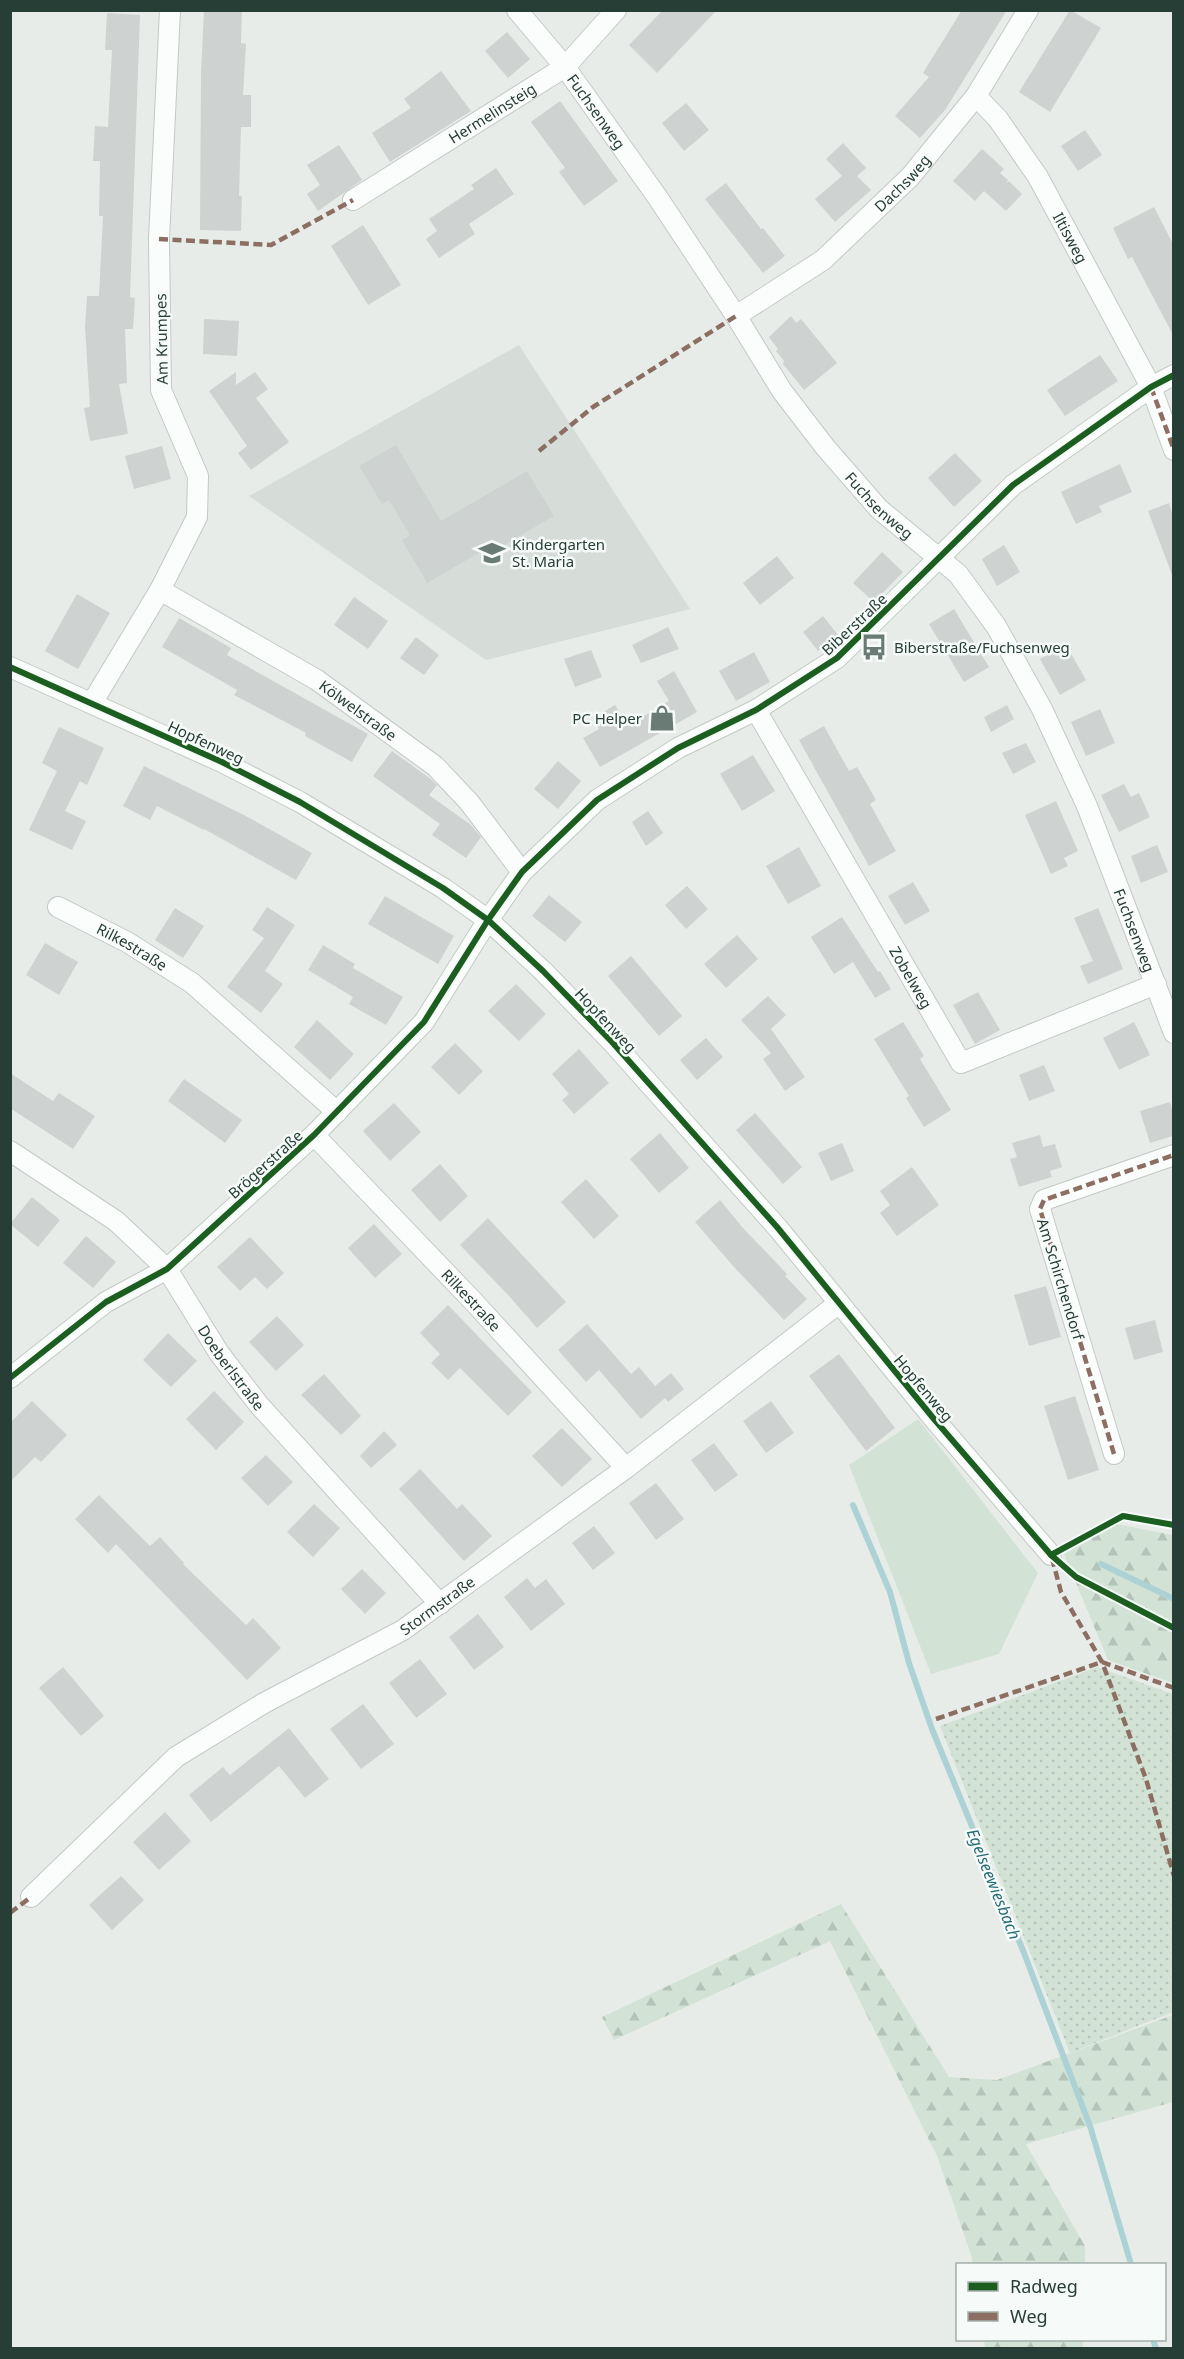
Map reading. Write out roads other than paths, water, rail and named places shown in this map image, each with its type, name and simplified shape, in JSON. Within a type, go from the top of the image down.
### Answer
[{"type":"street","name":"Am Krumpes","points":[[92,703],[160,590],[197,517],[198,476],[161,390],[159,240],[170,10]]},
{"type":"street","name":"Fuchsenweg","points":[[517,10],[565,67],[658,198],[736,316],[782,391],[825,447],[879,509],[958,574],[996,626],[1042,709],[1087,806],[1173,1033]]},
{"type":"street","name":"Hermelinsteig","points":[[353,200],[565,67],[616,10]]},
{"type":"street","name":"Dachsweg","points":[[736,316],[823,260],[910,177],[976,96],[1028,10]]},
{"type":"street","name":"Iltisweg","points":[[976,96],[998,119],[1038,177],[1151,387],[1173,450]]},
{"type":"street","name":"Biberstraße","points":[[488,920],[522,872],[597,800],[678,748],[756,710],[837,658],[1013,485],[1151,387],[1173,375]]},
{"type":"street","name":"Kölwelstraße","points":[[160,590],[317,680],[435,766],[469,802],[522,872]]},
{"type":"street","name":"Hopfenweg","points":[[10,666],[222,762],[300,802],[443,888],[488,920],[543,971],[612,1042],[777,1227],[934,1419],[1051,1555]]},
{"type":"street","name":"Zobelweg","points":[[756,710],[961,1064],[1156,984]]},
{"type":"street","name":"Rilkestraße","points":[[58,907],[127,942],[192,983],[337,1112]]},
{"type":"street","name":"Brögerstraße","points":[[10,1378],[106,1302],[167,1269],[314,1135],[424,1022],[488,920]]},
{"type":"street","name":"Rilkestraße","points":[[314,1135],[472,1300],[626,1468]]},
{"type":"street","name":"Doeberlstraße","points":[[10,1151],[116,1221],[167,1269],[219,1353],[259,1405],[440,1604]]},
{"type":"street","name":"Am Schirchendorf","points":[[1114,1454],[1040,1209],[1044,1200],[1173,1155]]},
{"type":"street","name":"Stormstraße","points":[[31,1897],[176,1757],[264,1703],[403,1630],[626,1468],[839,1303]]},
{"type":"waterway","name":"Egelseewiesbach","points":[[853,1505],[890,1592],[909,1663],[932,1729],[1024,1953],[1090,2126],[1131,2263]]},
{"type":"waterway","points":[[1101,1564],[1174,1599]]},
{"type":"waterway","name":"Egelseewiesbach","points":[[1153,2341],[1156,2348]]},
{"type":"place","name":"Kindergarten St. Maria","points":[[492,553]]},
{"type":"place","name":"Biberstraße/Fuchsenweg","points":[[874,647]]},
{"type":"place","name":"PC Helper","points":[[662,718]]}]
